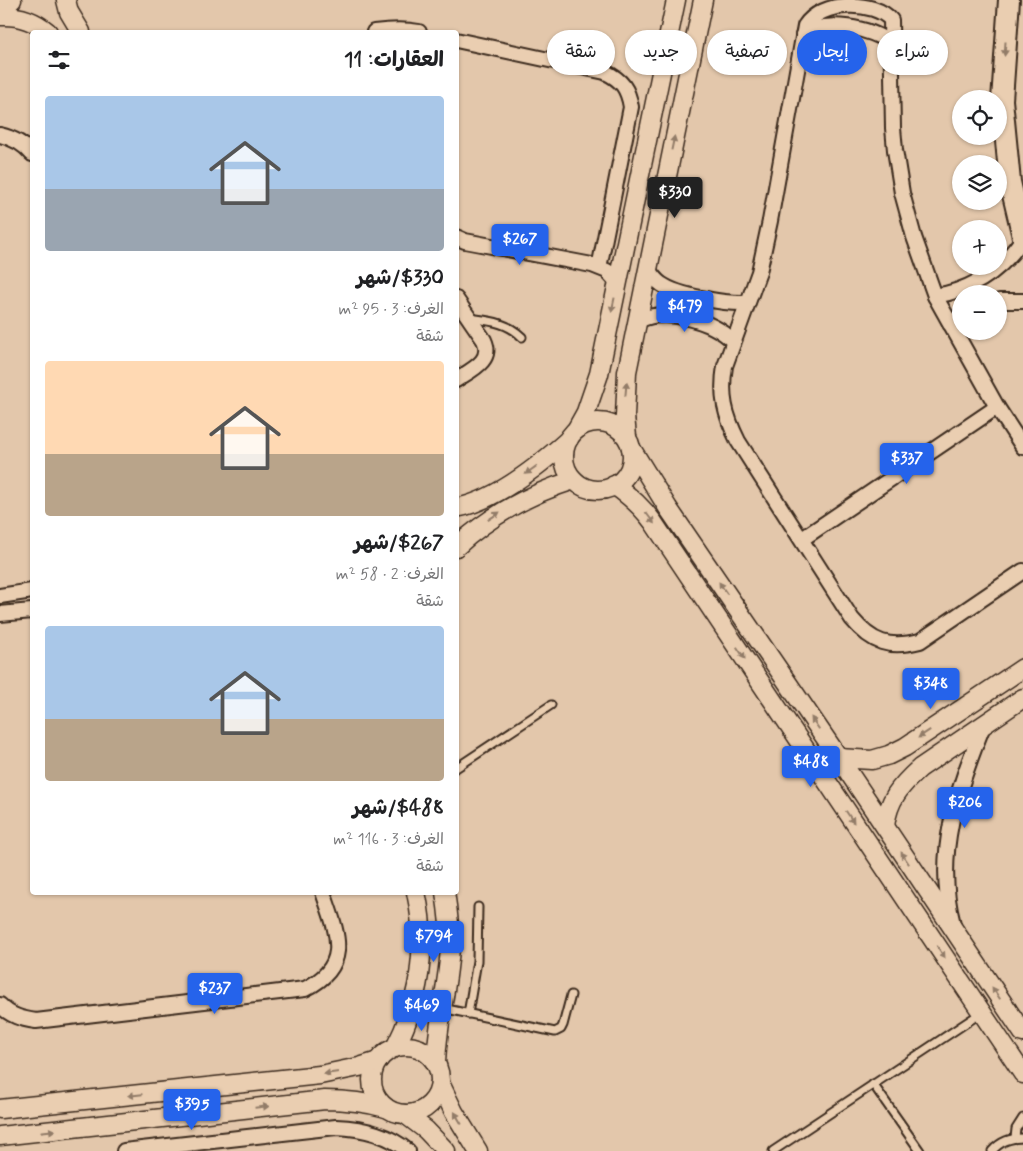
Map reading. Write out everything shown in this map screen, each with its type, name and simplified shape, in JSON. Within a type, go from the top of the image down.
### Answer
[{"type":"main road","points":[[1003,90],[1009,0]]},
{"type":"main road","points":[[1007,143],[1013,149],[1023,152]]},
{"type":"main road","points":[[1007,145],[1016,180],[1023,238]]},
{"type":"street","points":[[0,8],[12,0]]},
{"type":"street","points":[[66,0],[69,12],[80,30]]},
{"type":"street","points":[[676,0],[599,374],[588,406],[565,449],[564,460],[574,480],[583,486],[593,489],[604,489],[614,486],[623,479],[629,470],[632,459],[625,394],[648,269],[703,0]]},
{"type":"street","points":[[804,30],[810,19],[822,8],[842,1],[860,1],[878,5],[888,13],[891,20],[891,30]]},
{"type":"street","points":[[0,16],[24,18],[45,30]]},
{"type":"street","points":[[811,30],[831,26],[858,30]]},
{"type":"street","points":[[390,30],[406,30]]},
{"type":"street","points":[[459,41],[605,72],[616,77],[624,85],[630,96],[632,107],[596,264]]},
{"type":"street","points":[[797,69],[759,272],[733,341],[723,381],[723,402],[728,422],[738,441],[852,619],[862,631],[875,640],[889,644],[905,645],[920,641],[1023,571]]},
{"type":"street","points":[[892,75],[893,128],[898,171],[914,237],[935,296],[997,407],[1023,447]]},
{"type":"street","points":[[0,135],[20,143],[30,152]]},
{"type":"street","points":[[459,238],[465,241],[596,264],[607,271],[618,283]]},
{"type":"street","points":[[935,296],[958,291],[981,281],[1005,262],[1023,238]]},
{"type":"street","points":[[596,264],[624,253]]},
{"type":"street","points":[[648,269],[656,280],[668,288],[720,301],[747,302]]},
{"type":"street","points":[[1007,301],[1023,301]]},
{"type":"street","points":[[459,303],[487,346],[485,359],[459,378]]},
{"type":"street","points":[[638,321],[657,314],[688,318],[716,327],[733,341]]},
{"type":"street","points":[[802,539],[997,407]]},
{"type":"street","points":[[459,507],[472,504],[523,476],[586,424],[597,422],[609,423],[619,429],[668,508],[885,826],[1023,1033]]},
{"type":"street","points":[[459,544],[483,524],[517,502],[554,486],[574,480]]},
{"type":"street","points":[[614,486],[642,507],[653,522],[1023,1074]]},
{"type":"street","points":[[0,596],[30,591]]},
{"type":"street","points":[[0,614],[30,611]]},
{"type":"street","points":[[839,758],[872,760],[889,755],[905,747],[1023,668]]},
{"type":"street","points":[[885,826],[887,811],[895,795],[906,780],[920,768],[1023,698]]},
{"type":"street","points":[[956,934],[949,907],[946,877],[948,846],[952,816],[960,786],[983,726]]},
{"type":"street","points":[[0,1005],[14,1016],[24,1020],[36,1021],[305,989],[319,982],[329,972],[336,958],[338,943],[324,895]]},
{"type":"street","points":[[395,1048],[416,998],[423,945],[417,895]]},
{"type":"street","points":[[436,1064],[438,1028],[450,949],[450,918],[446,895]]},
{"type":"street","points":[[423,945],[450,949]]},
{"type":"street","points":[[0,1136],[325,1100],[366,1102],[395,1112],[405,1114],[416,1113],[432,1102],[438,1093],[440,1083],[440,1073],[436,1064],[423,1050],[414,1046],[395,1048],[385,1053],[378,1060],[373,1070],[372,1081],[379,1101],[386,1108]]},
{"type":"street","points":[[0,1109],[320,1075],[359,1067],[378,1060]]},
{"type":"street","points":[[440,1083],[454,1112],[478,1151]]},
{"type":"street","points":[[405,1114],[426,1130],[446,1151]]},
{"type":"street","points":[[124,1151],[336,1127],[354,1128],[371,1132],[388,1138],[408,1151]]},
{"type":"lane","points":[[469,318],[498,322],[515,330],[522,337]]},
{"type":"lane","points":[[459,766],[551,705]]},
{"type":"lane","points":[[468,1014],[477,961],[478,907]]},
{"type":"lane","points":[[442,1008],[555,1032],[563,1026],[571,995]]},
{"type":"lane","points":[[773,1151],[981,1012]]},
{"type":"lane","points":[[874,1084],[920,1151]]},
{"type":"lane","points":[[1015,1138],[1016,1129],[1023,1118]]},
{"type":"lane","points":[[992,1151],[1000,1144],[1015,1138],[1023,1138]]}]
